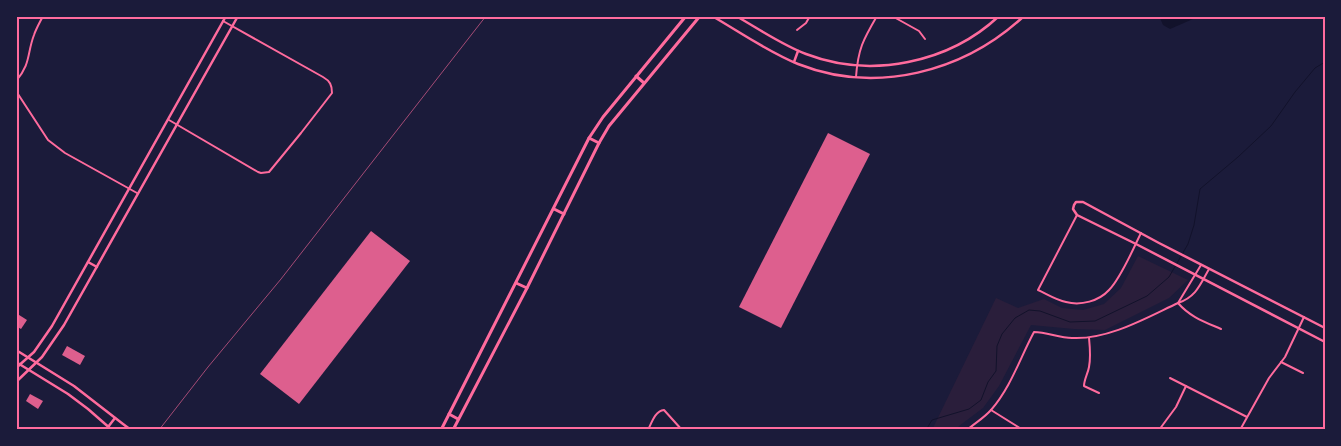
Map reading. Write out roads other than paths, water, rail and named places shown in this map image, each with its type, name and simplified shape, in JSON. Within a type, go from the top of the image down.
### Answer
[{"type":"main road","points":[[16,368],[40,345],[52,326],[226,16]]},
{"type":"main road","points":[[16,382],[50,347],[60,331],[238,16]]},
{"type":"main road","points":[[441,430],[589,138],[603,117],[686,16]]},
{"type":"main road","points":[[453,430],[609,126],[700,16]]},
{"type":"main road","points":[[712,16],[794,62],[830,73],[869,78],[926,71],[950,64],[996,39],[1024,16]]},
{"type":"main road","points":[[736,16],[798,51],[824,60],[877,66],[908,62],[936,55],[970,38],[999,16]]},
{"type":"main road","points":[[794,62],[798,51]]},
{"type":"main road","points":[[636,76],[644,83]]},
{"type":"main road","points":[[589,138],[599,143]]},
{"type":"main road","points":[[1325,328],[1083,202],[1076,202],[1074,205],[1073,209],[1077,215],[1325,342]]},
{"type":"main road","points":[[554,209],[564,214]]},
{"type":"main road","points":[[88,262],[97,267]]},
{"type":"main road","points":[[516,283],[527,288]]},
{"type":"main road","points":[[16,350],[74,386],[131,430]]},
{"type":"main road","points":[[16,362],[88,408],[112,430]]},
{"type":"main road","points":[[449,414],[458,419]]},
{"type":"main road","points":[[108,427],[115,418]]},
{"type":"street","points":[[16,81],[25,70],[34,35],[43,16]]},
{"type":"street","points":[[797,30],[806,23],[810,16]]},
{"type":"street","points":[[856,77],[862,43],[877,16]]},
{"type":"street","points":[[892,16],[919,31],[925,39]]},
{"type":"street","points":[[168,120],[258,172],[267,173],[270,172],[332,93],[329,81],[323,77],[223,21]]},
{"type":"street","points":[[16,91],[45,136],[54,145],[138,193]]},
{"type":"street","points":[[1077,215],[1038,290],[1066,302],[1082,303],[1097,298],[1110,290],[1141,233]]},
{"type":"street","points":[[1178,303],[1202,264]]},
{"type":"street","points":[[967,430],[991,410],[1002,395],[1034,332],[1071,338],[1089,338],[1107,334],[1188,300],[1209,268]]},
{"type":"street","points":[[1185,291],[1192,296]]},
{"type":"street","points":[[1178,303],[1185,312],[1221,329]]},
{"type":"street","points":[[1240,430],[1269,378],[1281,362],[1304,317]]},
{"type":"street","points":[[1089,338],[1091,359],[1084,386],[1099,393]]},
{"type":"street","points":[[1281,362],[1303,373]]},
{"type":"street","points":[[1170,378],[1247,417]]},
{"type":"street","points":[[1159,430],[1176,407],[1186,386]]},
{"type":"street","points":[[648,430],[656,413],[660,410],[664,410],[682,430]]},
{"type":"street","points":[[991,410],[1023,430]]},
{"type":"waterway","points":[[926,430],[932,420],[969,409],[981,400],[988,382],[996,371],[997,346],[1002,334],[1015,318],[1029,310],[1040,311],[1070,322],[1095,321],[1147,296],[1169,277],[1188,244],[1194,225],[1200,189],[1271,126],[1315,68],[1325,62]]},
{"type":"railway","points":[[159,430],[281,279],[486,16]]}]
